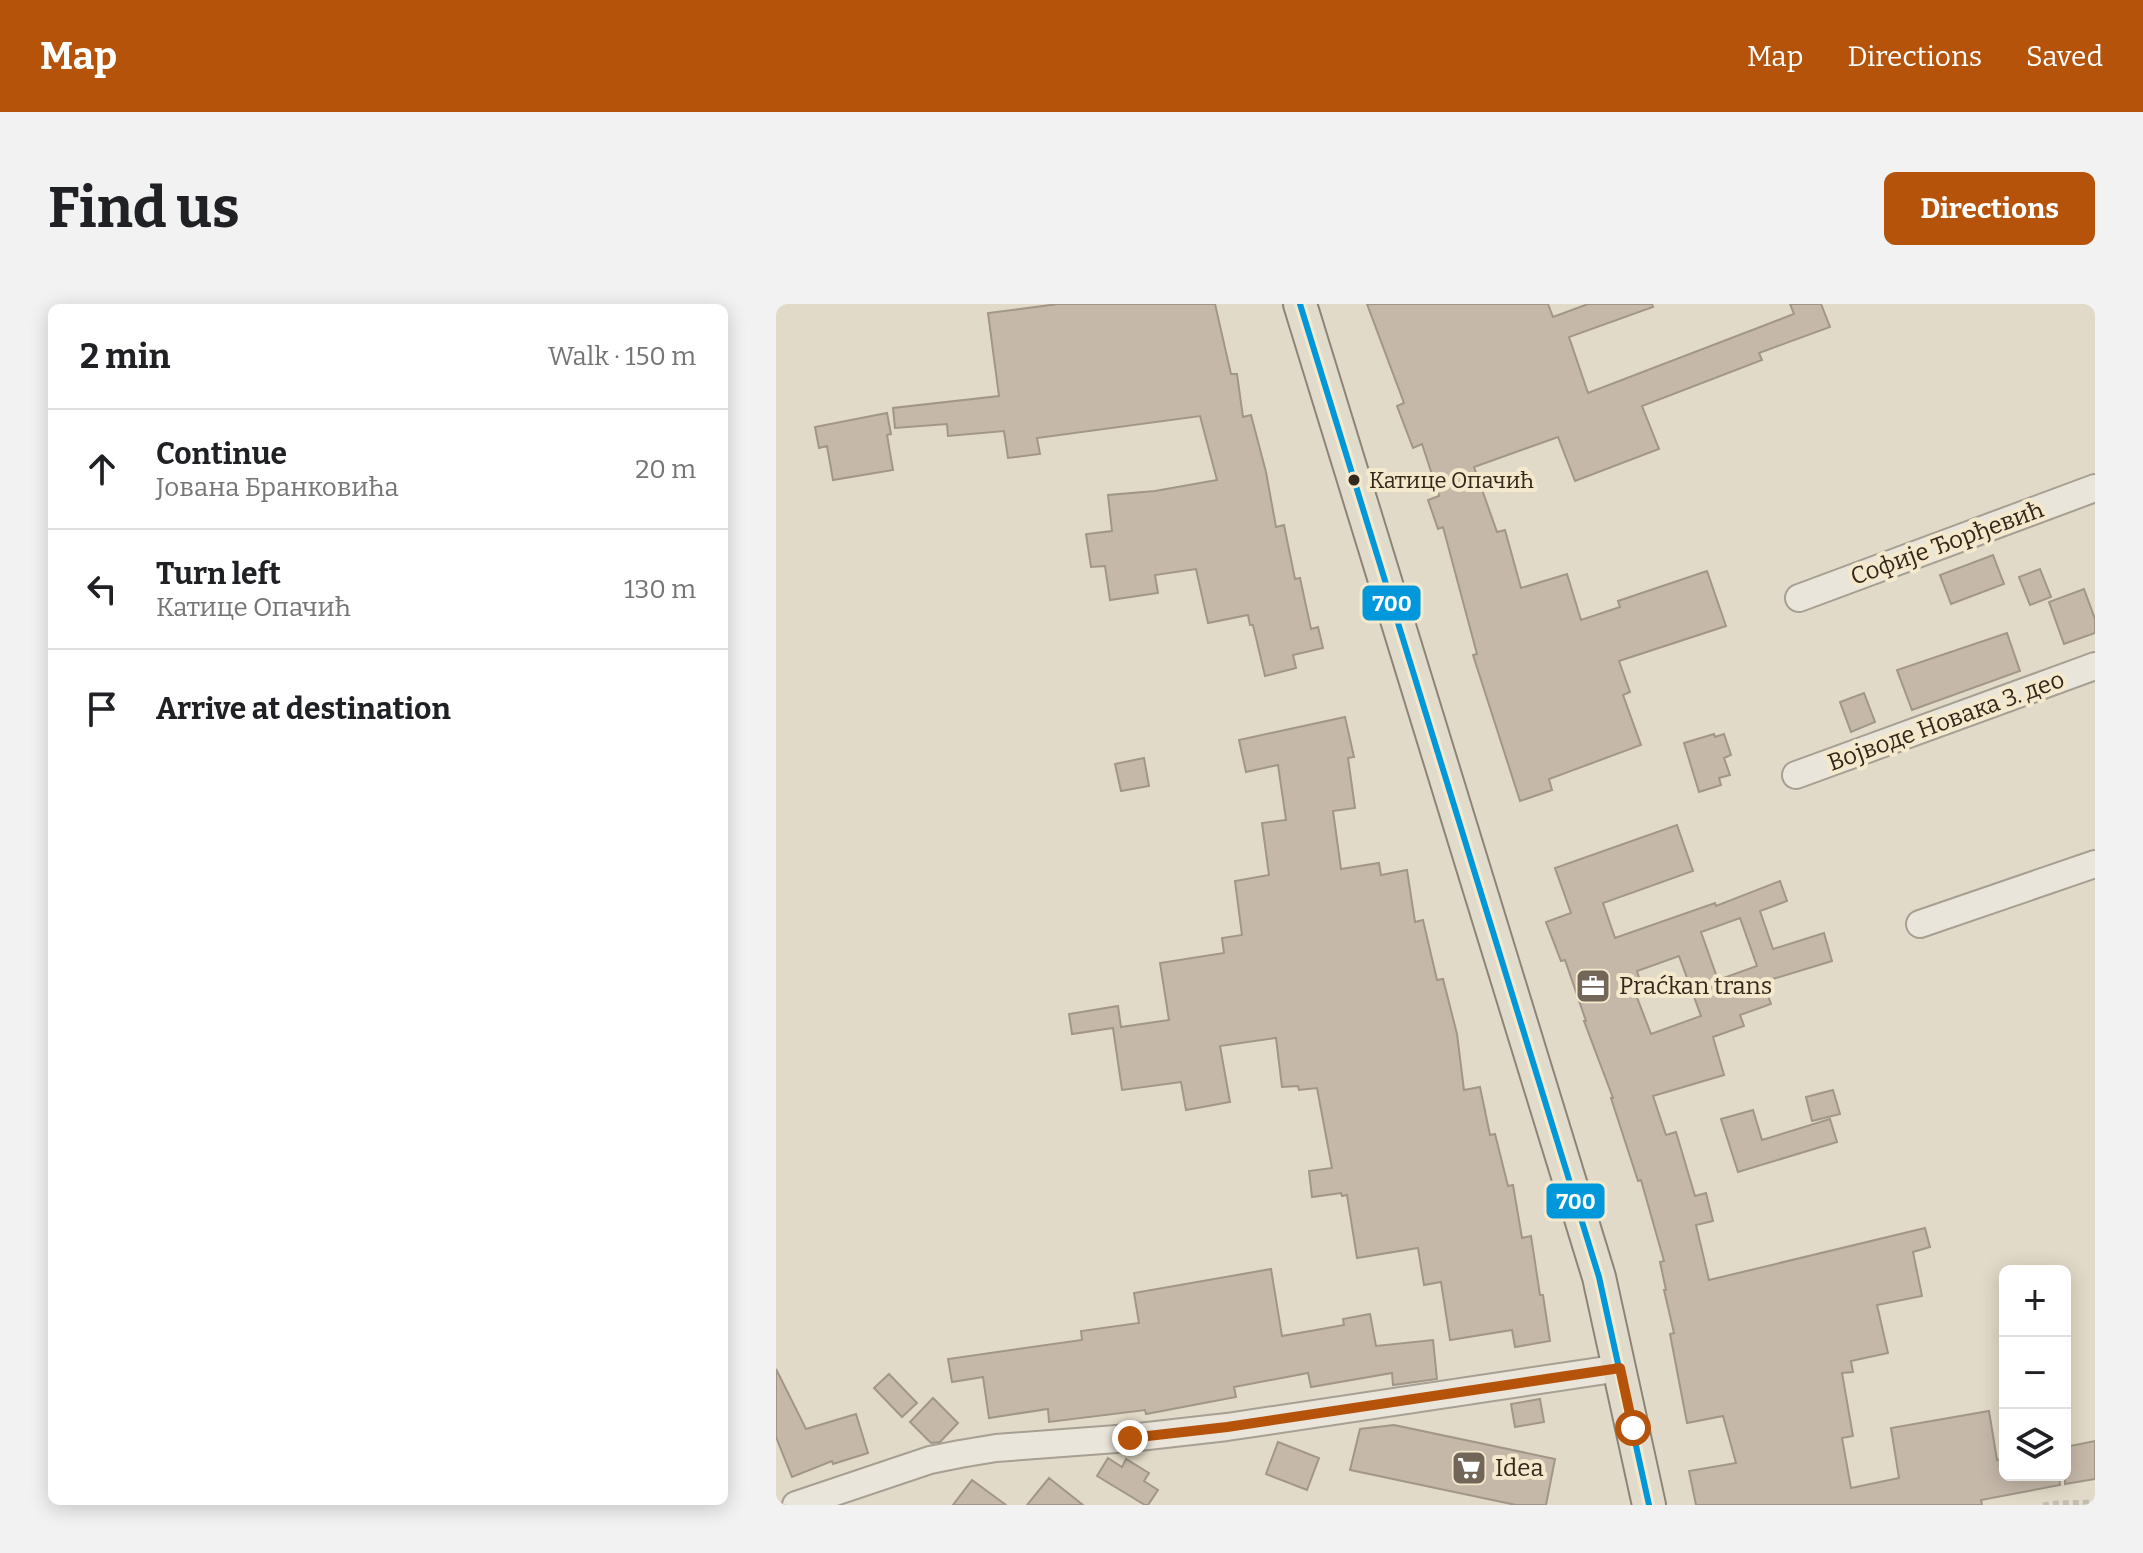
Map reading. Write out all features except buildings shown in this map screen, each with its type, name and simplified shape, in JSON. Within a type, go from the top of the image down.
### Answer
[{"type":"main road","points":[[1300,304],[1599,1277],[1649,1505]]},
{"type":"street","name":"Софије Ђорђевић","points":[[1799,598],[2095,488]]},
{"type":"street","name":"Војводе Новака 3. део","points":[[1796,775],[2095,666]]},
{"type":"street","points":[[1920,924],[2095,864]]},
{"type":"street","points":[[796,1505],[930,1460],[996,1448],[1227,1427],[1620,1368]]},
{"type":"path","points":[[2043,1505],[2095,1502]]},
{"type":"transit line","name":"700","points":[[1300,304],[1599,1277],[1649,1505]]},
{"type":"place","name":"Катице Опачић","points":[[1354,480]]},
{"type":"place","name":"Praćkan trans","points":[[1593,986]]},
{"type":"place","name":"Idea","points":[[1469,1468]]},
{"type":"route","points":[[1130,1438],[1227,1427],[1620,1368],[1633,1428]]}]
